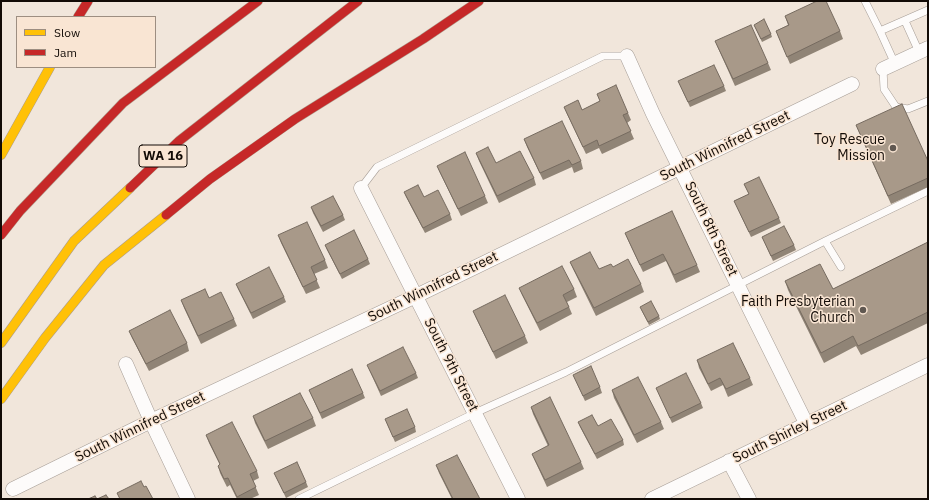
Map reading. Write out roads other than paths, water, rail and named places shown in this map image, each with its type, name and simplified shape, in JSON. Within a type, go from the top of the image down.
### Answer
[{"type":"highway","points":[[79,16],[88,1]]},
{"type":"highway","points":[[1,235],[20,211],[123,103],[258,1]]},
{"type":"highway","name":"WA 16","points":[[1,342],[74,241],[178,141],[358,1]]},
{"type":"highway","points":[[1,399],[45,338],[104,265],[210,179],[295,119],[423,39],[479,1]]},
{"type":"highway","points":[[1,155],[49,68]]},
{"type":"street","points":[[889,66],[923,50]]},
{"type":"street","name":"South 8th Street","points":[[627,56],[653,114],[806,423]]},
{"type":"street","name":"South Winnifred Street","points":[[13,489],[151,421],[416,296],[852,84]]},
{"type":"street","name":"South 9th Street","points":[[361,188],[518,499]]},
{"type":"street","points":[[126,364],[188,499]]},
{"type":"street","name":"South Shirley Street","points":[[652,499],[806,423],[928,366]]},
{"type":"street","points":[[729,461],[749,499]]},
{"type":"lane","points":[[865,1],[880,31],[889,66],[884,89],[896,107],[908,109],[928,101]]},
{"type":"lane","points":[[880,31],[928,10]]},
{"type":"lane","points":[[905,21],[923,50]]},
{"type":"lane","points":[[361,188],[377,167],[603,56],[627,56]]},
{"type":"lane","points":[[299,499],[475,413],[534,385],[566,372],[825,241],[928,191]]},
{"type":"lane","points":[[825,241],[841,267]]},
{"type":"place","name":"Toy Rescue Mission","points":[[893,148]]},
{"type":"place","name":"Faith Presbyterian Church","points":[[863,310]]}]
